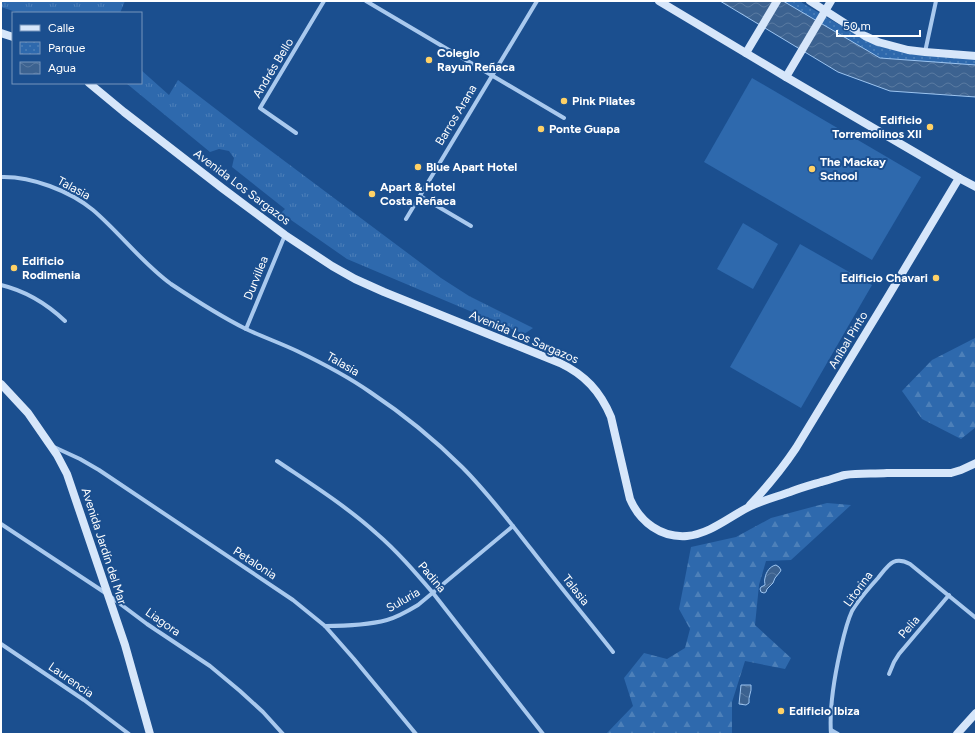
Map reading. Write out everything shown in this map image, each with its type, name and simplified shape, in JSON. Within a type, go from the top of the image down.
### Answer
[{"type":"street","name":"Andrés Bello","points":[[296,133],[260,108],[324,1]]},
{"type":"street","points":[[366,1],[564,118]]},
{"type":"street","name":"Barros Arana","points":[[406,219],[491,75],[537,1]]},
{"type":"street","points":[[659,1],[786,77],[976,187]]},
{"type":"street","points":[[746,53],[777,1]]},
{"type":"street","points":[[810,1],[865,36],[878,42],[908,50],[976,56]]},
{"type":"street","points":[[786,77],[831,1]]},
{"type":"street","points":[[925,52],[936,1]]},
{"type":"street","points":[[1,33],[12,37]]},
{"type":"street","name":"Avenida Los Sargazos","points":[[90,84],[285,235],[332,266],[355,279],[560,362],[579,373],[594,388],[607,407],[614,428],[633,507],[638,515],[652,527],[660,531],[668,534],[686,536],[695,535],[748,508],[792,491],[844,475],[951,473],[976,463]]},
{"type":"street","name":"Talasia","points":[[1,177],[8,176],[37,182],[64,192],[79,200],[92,210],[168,282],[208,308],[246,329],[322,363],[391,406],[434,440],[463,467],[484,490],[613,652]]},
{"type":"street","name":"Aníbal Pinto","points":[[748,508],[766,488],[796,448],[890,295],[959,178]]},
{"type":"street","points":[[420,196],[471,226]]},
{"type":"street","name":"Durvillea","points":[[246,329],[285,235]]},
{"type":"street","points":[[1,285],[32,296],[55,312],[65,322]]},
{"type":"street","name":"Avenida Jardín del Mar","points":[[3,388],[28,413],[51,446],[67,474],[125,645],[150,734]]},
{"type":"street","name":"Petalonia","points":[[51,446],[80,459],[99,470],[293,600],[325,626],[416,734]]},
{"type":"street","name":"Padina","points":[[277,461],[346,509],[396,551],[433,593],[543,734]]},
{"type":"street","name":"Liagora","points":[[1,524],[107,594],[147,624],[210,666],[263,712],[283,734]]},
{"type":"street","name":"Suluria","points":[[325,626],[344,626],[387,620],[401,615],[418,605],[513,526]]},
{"type":"street","name":"Litorina","points":[[831,732],[831,706],[835,675],[848,622],[853,610],[860,600],[891,563],[900,560],[910,564],[976,618]]},
{"type":"street","name":"Pelia","points":[[889,674],[899,654],[949,595]]},
{"type":"street","name":"Laurencia","points":[[1,644],[84,700],[129,734]]},
{"type":"street","points":[[957,734],[976,713]]},
{"type":"street","points":[[831,732],[838,734]]},
{"type":"green space","points":[[1,1],[125,1],[120,12],[16,12],[1,7]]},
{"type":"green space","points":[[729,1],[799,1],[860,37],[892,48],[976,56],[976,90],[958,89]]},
{"type":"green space","points":[[142,71],[169,95],[178,80],[441,278],[469,296],[533,328],[524,334],[347,259],[281,213],[285,209],[232,167],[234,158],[229,151],[219,149],[210,152],[127,84],[142,84]]},
{"type":"green space","name":"The Mackay School","points":[[752,78],[921,177],[872,260],[704,162]]},
{"type":"green space","points":[[743,223],[778,244],[753,289],[717,269]]},
{"type":"green space","points":[[800,244],[872,285],[801,408],[730,367]]},
{"type":"green space","points":[[975,338],[976,427],[961,439],[922,419],[902,391],[932,360]]},
{"type":"green space","points":[[827,503],[851,505],[791,560],[766,561],[759,585],[755,625],[791,658],[785,669],[745,661],[732,702],[732,734],[606,734],[633,706],[624,678],[644,653],[667,659],[685,648],[690,629],[679,609],[691,547],[736,537],[771,518]]},
{"type":"water","points":[[720,1],[783,1],[880,58],[976,65],[976,97],[890,91],[838,72]]},
{"type":"water","points":[[776,565],[781,570],[780,572],[766,592],[761,592],[761,587],[765,585],[767,572],[770,568]]},
{"type":"water","points":[[741,685],[751,685],[749,703],[746,705],[739,704]]},
{"type":"place","name":"Colegio Rayun Reñaca","points":[[429,60]]},
{"type":"place","name":"Pink Pilates","points":[[564,101]]},
{"type":"place","name":"Edificio Torremolinos XII","points":[[930,127]]},
{"type":"place","name":"Ponte Guapa","points":[[541,129]]},
{"type":"place","name":"Blue Apart Hotel","points":[[418,167]]},
{"type":"place","name":"The Mackay School","points":[[812,169]]},
{"type":"place","name":"Apart & Hotel Costa Reñaca","points":[[372,194]]},
{"type":"place","name":"Edificio Rodimenia","points":[[14,268]]},
{"type":"place","name":"Edificio Chavari","points":[[936,278]]},
{"type":"place","name":"Edificio Ibiza","points":[[781,711]]}]
